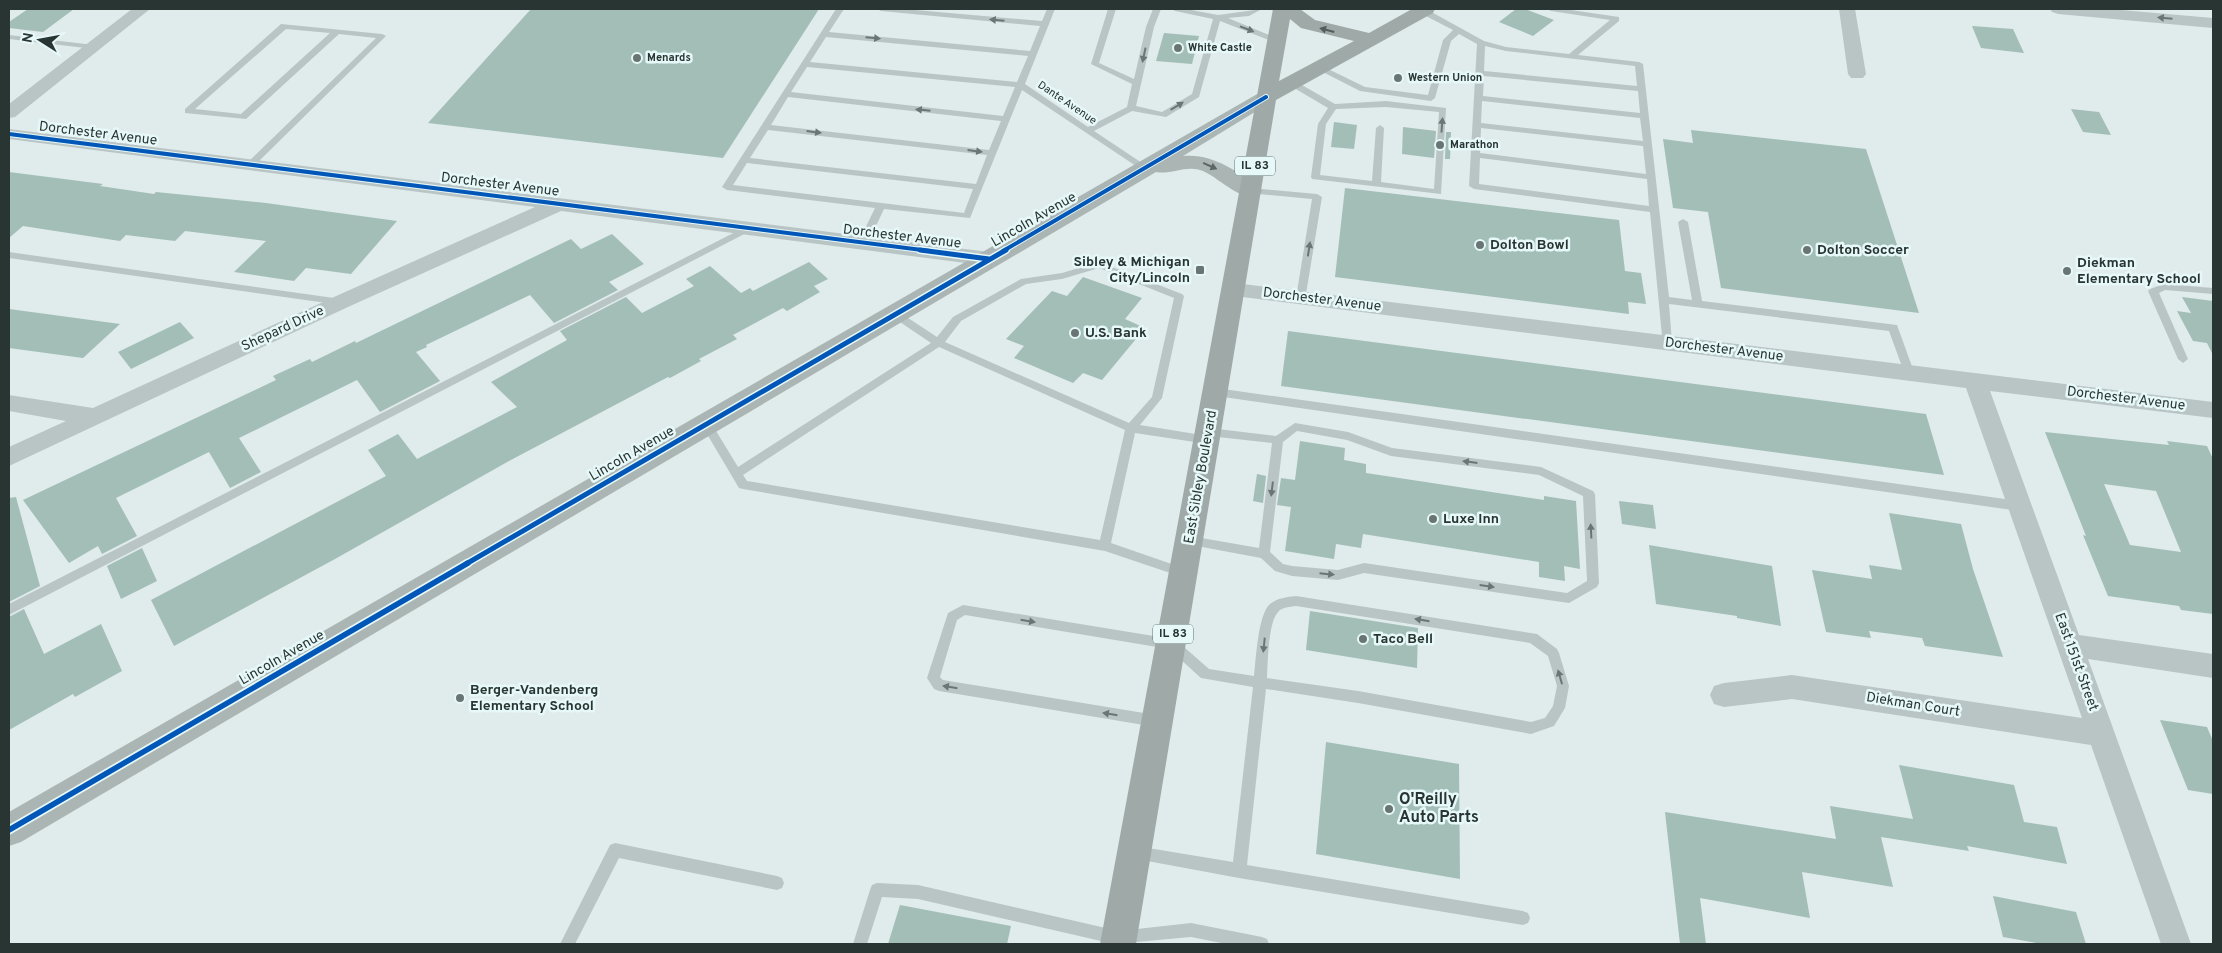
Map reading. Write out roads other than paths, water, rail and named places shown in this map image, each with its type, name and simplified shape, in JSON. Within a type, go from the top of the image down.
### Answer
[{"type":"main road","name":"East Sibley Boulevard","points":[[1119,941],[1209,436],[1282,9]]},
{"type":"main road","points":[[1288,9],[1308,24],[1372,39]]},
{"type":"main road","name":"Lincoln Avenue","points":[[1266,97],[1424,10]]},
{"type":"street","points":[[9,114],[142,9]]},
{"type":"street","points":[[1848,9],[1857,74]]},
{"type":"street","points":[[2058,9],[2213,23]]},
{"type":"street","name":"Lincoln Avenue","points":[[12,827],[1266,97]]},
{"type":"street","name":"Dorchester Avenue","points":[[9,134],[989,259]]},
{"type":"street","points":[[1145,169],[1181,161],[1200,162],[1210,165],[1251,190]]},
{"type":"street","name":"Shepard Drive","points":[[9,457],[341,302],[559,204]]},
{"type":"street","name":"Dorchester Avenue","points":[[1234,290],[2213,410]]},
{"type":"street","name":"East 151st Street","points":[[1975,380],[2176,944]]},
{"type":"street","points":[[9,403],[96,417]]},
{"type":"street","points":[[2069,645],[2213,666]]},
{"type":"street","name":"Diekman Court","points":[[1724,695],[1792,687],[2101,734]]},
{"type":"lane","points":[[805,64],[1020,85],[967,216],[727,186],[840,9]]},
{"type":"lane","points":[[882,9],[1045,24]]},
{"type":"lane","name":"Dante Avenue","points":[[1051,9],[1020,85],[1145,169]]},
{"type":"lane","points":[[1112,9],[1094,64],[1138,84]]},
{"type":"lane","points":[[1131,108],[1150,27],[1157,9]]},
{"type":"lane","points":[[1175,9],[1217,18],[1277,40]]},
{"type":"lane","points":[[1217,18],[1246,14],[1258,9]]},
{"type":"lane","points":[[1551,9],[1616,19],[1571,56]]},
{"type":"lane","points":[[1424,10],[1480,43],[1506,49],[1639,64],[1664,300],[1666,343]]},
{"type":"lane","points":[[1088,130],[1131,108],[1163,115],[1196,95],[1217,18]]},
{"type":"lane","points":[[250,165],[382,36],[284,26],[188,111],[243,117],[336,32]]},
{"type":"lane","points":[[1320,68],[1363,88],[1431,98],[1448,40],[1458,30]]},
{"type":"lane","points":[[824,34],[1033,54]]},
{"type":"lane","points":[[9,37],[94,47]]},
{"type":"lane","points":[[1480,43],[1474,186],[1654,210]]},
{"type":"lane","points":[[1479,73],[1642,89]]},
{"type":"lane","points":[[1292,83],[1333,107],[1386,104],[1443,110],[1438,192],[1314,177],[1322,124],[1333,107]]},
{"type":"lane","points":[[786,94],[1007,119]]},
{"type":"lane","points":[[1478,98],[1645,116]]},
{"type":"lane","points":[[1477,125],[1648,144]]},
{"type":"lane","points":[[766,126],[993,153]]},
{"type":"lane","points":[[1376,184],[1380,128]]},
{"type":"lane","points":[[1476,155],[1651,177]]},
{"type":"lane","points":[[744,160],[979,187]]},
{"type":"lane","points":[[1251,190],[1317,197],[1301,298]]},
{"type":"lane","points":[[863,243],[881,206]]},
{"type":"lane","points":[[1684,222],[1698,304]]},
{"type":"lane","points":[[9,610],[749,228]]},
{"type":"lane","points":[[9,255],[341,302]]},
{"type":"lane","points":[[736,474],[938,343],[957,319],[1024,281],[1062,276],[1099,265],[1179,296],[1158,398],[1131,428],[1105,546]]},
{"type":"lane","points":[[2183,359],[2153,291],[2164,287],[2213,292]]},
{"type":"lane","points":[[1664,300],[1893,328],[1909,372]]},
{"type":"lane","points":[[894,314],[938,343],[1131,428],[1209,436],[1278,440],[1295,427],[1348,436],[1391,452],[1541,471],[1589,494],[1593,582],[1570,598],[1364,568],[1338,575],[1279,568],[1264,554],[1190,541]]},
{"type":"lane","points":[[1216,392],[2020,506]]},
{"type":"lane","points":[[706,424],[743,485],[1105,546],[1184,573]]},
{"type":"lane","points":[[1264,554],[1278,440]]},
{"type":"lane","points":[[1158,722],[939,686],[933,678],[952,617],[963,610],[1172,644],[1206,674],[1260,683],[1531,728],[1549,722],[1559,708],[1563,686],[1553,653],[1534,638],[1296,601],[1285,602],[1273,609],[1266,626],[1260,683],[1239,871]]},
{"type":"lane","points":[[567,944],[615,850],[777,883]]},
{"type":"lane","points":[[1134,853],[1523,918]]},
{"type":"lane","points":[[860,944],[877,890],[918,892],[1119,941],[1191,930],[1262,944]]},
{"type":"place","name":"White Castle","points":[[1178,48]]},
{"type":"place","name":"Menards","points":[[637,58]]},
{"type":"place","name":"Western Union","points":[[1398,78]]},
{"type":"place","name":"Marathon","points":[[1440,145]]},
{"type":"place","name":"Dolton Bowl","points":[[1480,245]]},
{"type":"place","name":"Dolton Soccer","points":[[1807,250]]},
{"type":"place","name":"Sibley & Michigan City/Lincoln","points":[[1200,270]]},
{"type":"place","name":"Diekman Elementary School","points":[[2067,271]]},
{"type":"place","name":"U.S. Bank","points":[[1075,333]]},
{"type":"place","name":"Luxe Inn","points":[[1433,519]]},
{"type":"place","name":"Taco Bell","points":[[1363,639]]},
{"type":"place","name":"Berger-Vandenberg Elementary School","points":[[460,698]]},
{"type":"place","name":"O'Reilly Auto Parts","points":[[1389,809]]}]
